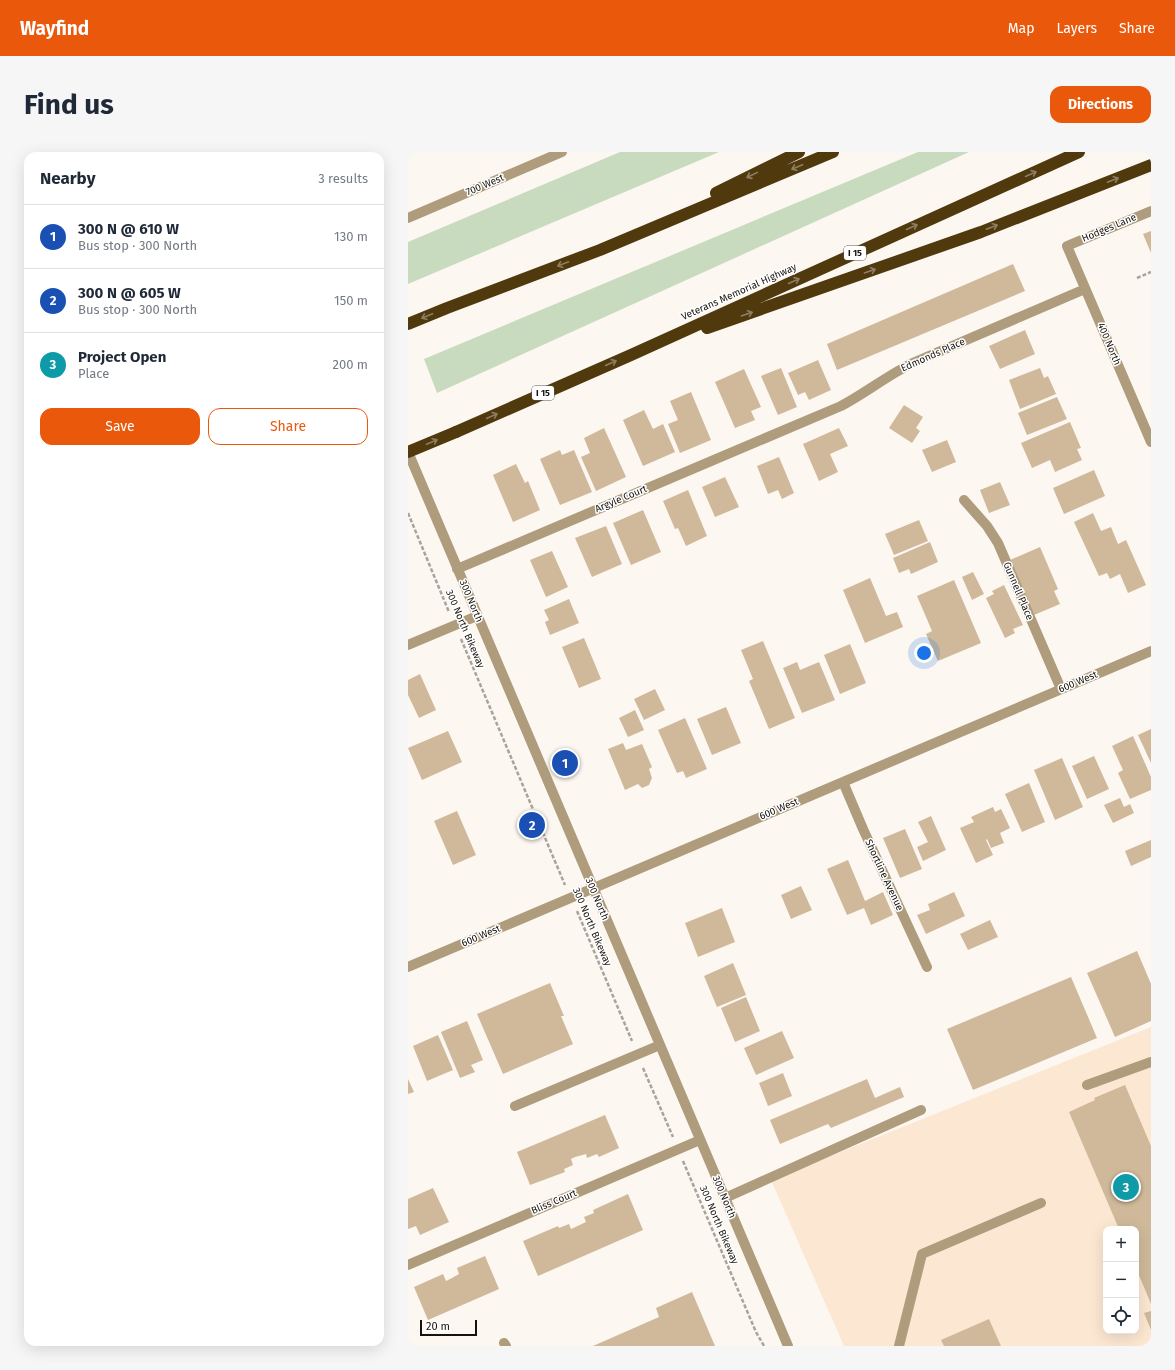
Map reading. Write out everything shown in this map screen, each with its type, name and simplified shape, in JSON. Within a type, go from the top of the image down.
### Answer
[{"type":"highway","points":[[600,250],[799,152]]},
{"type":"highway","points":[[408,324],[600,250],[832,152]]},
{"type":"highway","name":"Veterans Memorial Highway","points":[[408,452],[631,355],[1079,152]]},
{"type":"highway","points":[[631,355],[981,232],[1151,165]]},
{"type":"street","name":"700 West","points":[[408,218],[562,152]]},
{"type":"street","name":"Hodges Lane","points":[[1066,246],[1151,210]]},
{"type":"street","name":"400 North","points":[[1066,246],[1151,442]]},
{"type":"street","name":"Edmonds Place","points":[[786,429],[852,400],[891,374],[915,362],[1085,289]]},
{"type":"street","name":"Argyle Court","points":[[457,569],[786,429]]},
{"type":"street","name":"300 North","points":[[408,452],[788,1346]]},
{"type":"street","name":"Gunnell Place","points":[[964,500],[987,526],[998,543],[1061,689]]},
{"type":"street","points":[[408,645],[477,616]]},
{"type":"street","name":"600 West","points":[[408,967],[1151,651]]},
{"type":"street","name":"Shortline Avenue","points":[[843,782],[926,967]]},
{"type":"street","points":[[515,1106],[660,1045]]},
{"type":"street","points":[[1087,1085],[1151,1062]]},
{"type":"street","points":[[725,1198],[921,1110]]},
{"type":"street","name":"Bliss Court","points":[[408,1265],[700,1140]]},
{"type":"street","points":[[899,1346],[922,1254],[1040,1203]]},
{"type":"path","points":[[1138,278],[1151,272]]},
{"type":"path","name":"300 North Bikeway","points":[[408,513],[756,1332],[764,1346]]},
{"type":"shaded area","points":[[1151,1027],[1151,1346],[844,1346],[771,1180]]},
{"type":"green space","points":[[620,152],[719,152],[408,284],[408,242]]},
{"type":"green space","points":[[918,152],[969,152],[437,393],[424,359]]},
{"type":"building","points":[[1151,231],[1151,253],[1143,234]]},
{"type":"building","points":[[1013,264],[1025,291],[837,370],[827,344]]},
{"type":"building","points":[[1025,330],[1035,354],[1000,369],[989,346]]},
{"type":"building","points":[[818,360],[831,390],[809,400],[805,392],[798,395],[788,373]]},
{"type":"building","points":[[781,368],[797,407],[778,415],[761,376]]},
{"type":"building","points":[[1040,368],[1044,378],[1048,376],[1056,394],[1020,409],[1009,380]]},
{"type":"building","points":[[744,369],[761,407],[751,411],[755,420],[735,428],[715,382]]},
{"type":"building","points":[[691,392],[711,440],[680,453],[668,424],[678,420],[670,401]]},
{"type":"building","points":[[1057,397],[1067,419],[1027,435],[1018,413]]},
{"type":"building","points":[[904,405],[923,417],[916,428],[920,431],[912,443],[889,428]]},
{"type":"building","points":[[644,410],[653,429],[663,424],[675,452],[643,466],[623,420]]},
{"type":"building","points":[[1070,422],[1081,448],[1077,449],[1082,460],[1055,472],[1050,460],[1032,468],[1021,443]]},
{"type":"building","points":[[604,428],[626,477],[596,491],[581,457],[590,453],[584,438]]},
{"type":"building","points":[[839,428],[848,446],[830,454],[838,472],[819,481],[803,444]]},
{"type":"building","points":[[947,440],[956,462],[932,472],[922,450]]},
{"type":"building","points":[[560,450],[562,455],[574,450],[592,492],[560,505],[540,459]]},
{"type":"building","points":[[779,457],[794,493],[782,499],[778,490],[768,494],[757,466]]},
{"type":"building","points":[[516,464],[525,483],[528,481],[540,510],[513,522],[493,475]]},
{"type":"building","points":[[1094,470],[1105,496],[1064,514],[1053,488]]},
{"type":"building","points":[[725,477],[739,507],[715,517],[702,487]]},
{"type":"building","points":[[1000,482],[1010,505],[989,513],[980,490]]},
{"type":"building","points":[[688,490],[707,536],[686,546],[678,528],[675,529],[663,501]]},
{"type":"building","points":[[643,510],[661,552],[631,565],[613,523]]},
{"type":"building","points":[[1093,513],[1101,531],[1111,527],[1118,544],[1126,540],[1146,585],[1128,593],[1120,574],[1110,579],[1107,573],[1099,576],[1074,522]]},
{"type":"building","points":[[919,520],[928,541],[894,555],[885,534]]},
{"type":"building","points":[[606,526],[622,564],[592,577],[575,538]]},
{"type":"building","points":[[930,542],[938,562],[911,574],[909,569],[899,573],[893,558]]},
{"type":"building","points":[[1040,547],[1058,589],[1054,591],[1060,604],[1034,615],[1010,560]]},
{"type":"building","points":[[552,551],[568,587],[546,597],[530,560]]},
{"type":"building","points":[[973,572],[984,594],[972,600],[962,577]]},
{"type":"building","points":[[870,578],[886,616],[897,612],[903,627],[865,643],[843,590]]},
{"type":"building","points":[[954,580],[981,643],[938,661],[926,634],[932,631],[917,596]]},
{"type":"building","points":[[1004,585],[1023,625],[1013,629],[1015,633],[1005,638],[986,598],[994,594],[992,591]]},
{"type":"building","points":[[569,599],[579,623],[550,635],[545,622],[549,620],[544,610]]},
{"type":"building","points":[[584,638],[601,679],[579,688],[562,647]]},
{"type":"building","points":[[763,641],[795,718],[769,729],[749,681],[753,679],[741,650]]},
{"type":"building","points":[[850,644],[866,683],[840,694],[824,655]]},
{"type":"building","points":[[797,662],[800,670],[819,662],[835,700],[802,713],[783,668]]},
{"type":"building","points":[[420,674],[436,710],[419,718],[408,695],[408,680]]},
{"type":"building","points":[[655,689],[665,710],[644,720],[634,699]]},
{"type":"building","points":[[726,707],[741,743],[712,755],[697,719]]},
{"type":"building","points":[[635,710],[644,730],[628,737],[619,718]]},
{"type":"building","points":[[685,718],[707,769],[686,778],[683,771],[677,773],[658,730]]},
{"type":"building","points":[[1151,729],[1151,763],[1138,735]]},
{"type":"building","points":[[448,731],[462,762],[422,780],[408,748]]},
{"type":"building","points":[[1133,736],[1151,777],[1151,790],[1130,799],[1118,773],[1123,770],[1112,746]]},
{"type":"building","points":[[623,743],[626,750],[642,744],[652,767],[649,769],[652,778],[649,785],[642,788],[638,784],[625,790],[608,749]]},
{"type":"building","points":[[1094,756],[1109,789],[1087,799],[1072,766]]},
{"type":"building","points":[[1062,758],[1083,807],[1055,820],[1034,770]]},
{"type":"building","points":[[1029,783],[1045,822],[1022,832],[1005,794]]},
{"type":"building","points":[[1120,798],[1124,807],[1130,804],[1134,813],[1113,823],[1104,805]]},
{"type":"building","points":[[993,807],[995,812],[1001,809],[1010,828],[1000,833],[1004,843],[991,848],[987,839],[986,840],[993,855],[976,863],[960,828],[974,822],[971,817]]},
{"type":"building","points":[[457,811],[476,855],[453,865],[434,821]]},
{"type":"building","points":[[931,816],[946,850],[923,861],[917,847],[928,842],[918,822]]},
{"type":"building","points":[[905,829],[922,869],[900,878],[883,838]]},
{"type":"building","points":[[1151,840],[1151,857],[1131,866],[1125,851]]},
{"type":"building","points":[[848,860],[865,901],[883,892],[893,915],[871,925],[864,908],[847,915],[827,869]]},
{"type":"building","points":[[801,886],[812,910],[791,919],[781,895]]},
{"type":"building","points":[[954,892],[965,916],[926,934],[917,915],[930,910],[928,904]]},
{"type":"building","points":[[722,908],[735,942],[698,957],[685,923]]},
{"type":"building","points":[[990,920],[998,937],[968,950],[960,934]]},
{"type":"building","points":[[1137,951],[1151,984],[1151,1021],[1115,1037],[1087,973]]},
{"type":"building","points":[[733,963],[746,995],[717,1007],[704,976]]},
{"type":"building","points":[[1071,977],[1097,1038],[973,1090],[947,1029]]},
{"type":"building","points":[[550,983],[564,1016],[561,1016],[573,1044],[503,1074],[477,1014]]},
{"type":"building","points":[[746,997],[760,1031],[735,1042],[721,1008]]},
{"type":"building","points":[[467,1021],[483,1060],[471,1065],[475,1072],[460,1078],[441,1032]]},
{"type":"building","points":[[782,1031],[794,1058],[756,1075],[744,1048]]},
{"type":"building","points":[[438,1035],[453,1070],[427,1081],[413,1046]]},
{"type":"building","points":[[783,1073],[792,1096],[768,1106],[759,1083]]},
{"type":"building","points":[[408,1079],[414,1092],[408,1094]]},
{"type":"building","points":[[867,1079],[875,1098],[900,1087],[904,1097],[831,1128],[828,1124],[780,1144],[770,1120]]},
{"type":"building","points":[[1125,1085],[1151,1146],[1151,1304],[1139,1275],[1139,1226],[1118,1226],[1069,1112],[1095,1100],[1094,1098]]},
{"type":"building","points":[[605,1115],[619,1148],[599,1157],[597,1154],[587,1158],[586,1154],[575,1157],[571,1159],[573,1165],[564,1169],[565,1172],[530,1185],[517,1152]]},
{"type":"building","points":[[433,1188],[449,1222],[420,1235],[416,1226],[408,1229],[408,1199]]},
{"type":"building","points":[[628,1194],[643,1230],[538,1276],[523,1241],[558,1226],[559,1228],[569,1224],[571,1229],[586,1222],[584,1217],[594,1213],[593,1210]]},
{"type":"building","points":[[485,1256],[499,1289],[428,1320],[414,1287],[443,1274],[446,1281],[459,1274],[457,1268]]},
{"type":"building","points":[[692,1292],[715,1346],[593,1346],[659,1317],[656,1308]]},
{"type":"building","points":[[1151,1311],[1151,1330],[1144,1313]]},
{"type":"building","points":[[989,1319],[1001,1346],[944,1346],[941,1340]]},
{"type":"place","name":"300 N @ 610 W","points":[[565,763]]},
{"type":"place","name":"300 N @ 605 W","points":[[532,825]]},
{"type":"place","name":"Project Open","points":[[1126,1187]]}]
